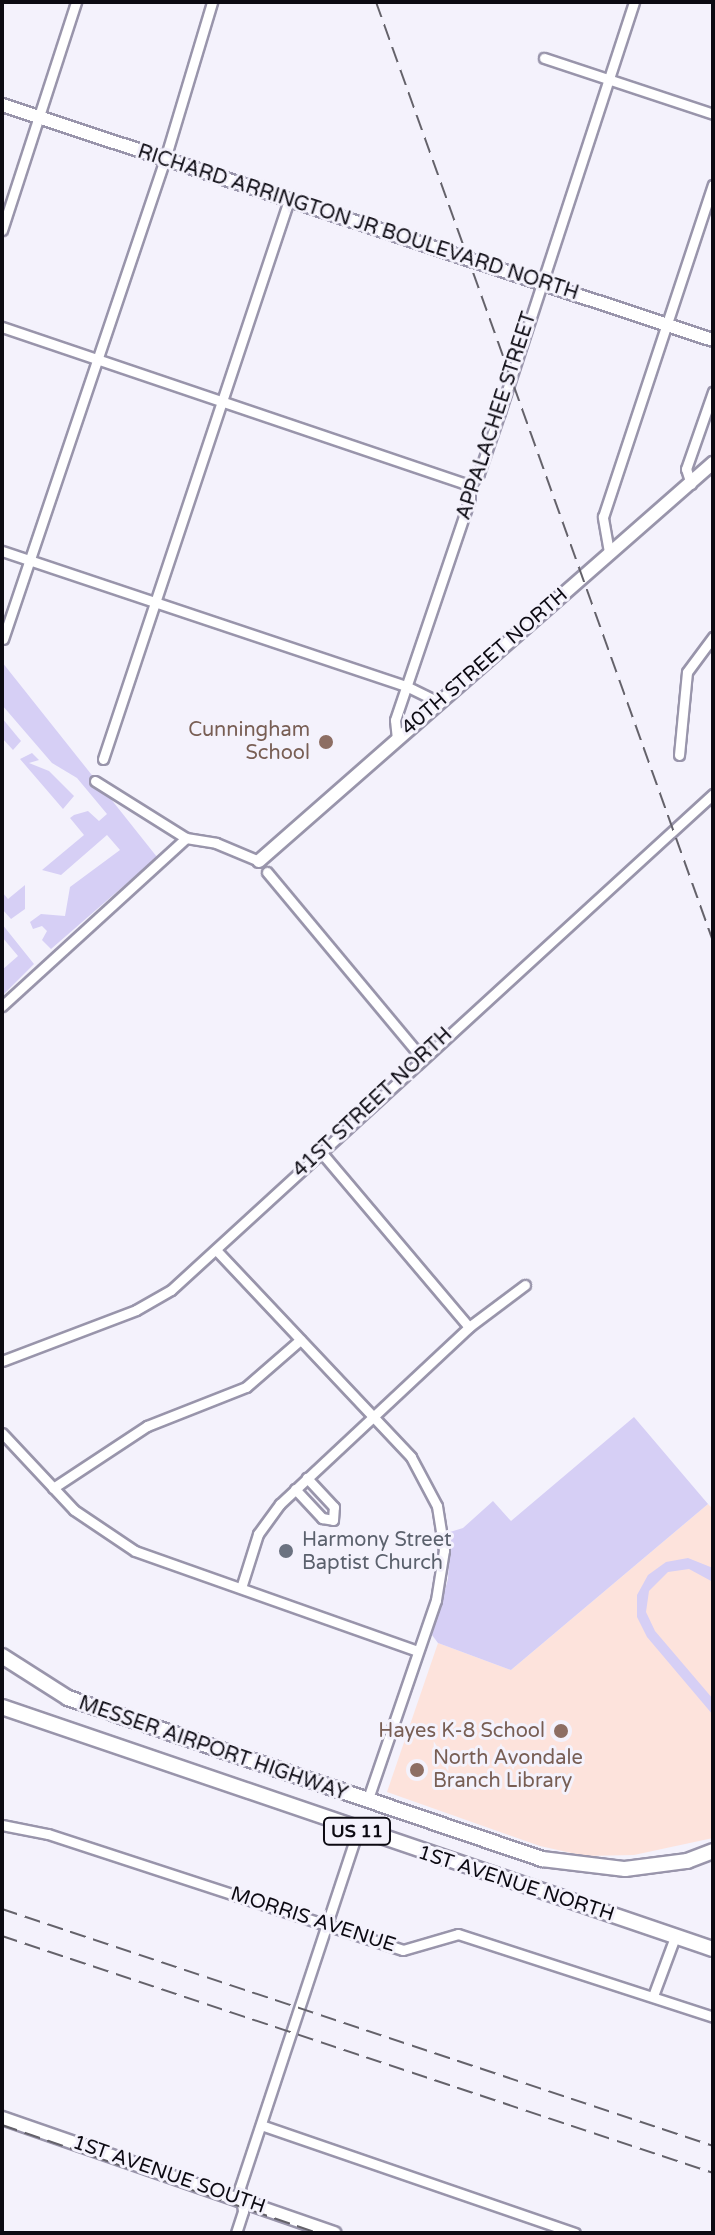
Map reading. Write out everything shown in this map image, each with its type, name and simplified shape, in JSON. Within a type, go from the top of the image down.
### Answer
[{"type":"main road","name":"MESSER AIRPORT HIGHWAY","points":[[2,1656],[68,1698],[367,1802],[580,1867],[661,1866],[713,1851]]},
{"type":"main road","name":"1ST AVENUE NORTH","points":[[2,1707],[358,1831],[713,1949]]},
{"type":"street","points":[[2,230],[41,118],[76,2]]},
{"type":"street","points":[[3,639],[165,159],[212,2]]},
{"type":"street","name":"APPALACHEE STREET","points":[[397,739],[395,720],[470,498],[470,485],[479,473],[634,2]]},
{"type":"street","points":[[544,58],[713,114]]},
{"type":"street","name":"RICHARD ARRINGTON JR BOULEVARD NORTH","points":[[2,105],[713,340]]},
{"type":"street","points":[[609,552],[603,517],[713,185]]},
{"type":"street","points":[[103,759],[289,200]]},
{"type":"street","points":[[2,327],[470,485]]},
{"type":"street","points":[[691,484],[686,469],[713,392]]},
{"type":"street","name":"40TH STREET NORTH","points":[[263,866],[397,739],[713,463]]},
{"type":"street","points":[[2,551],[406,686],[439,702]]},
{"type":"street","points":[[679,755],[687,672],[713,637]]},
{"type":"street","points":[[95,781],[186,838],[216,843],[263,866],[421,1057]]},
{"type":"street","name":"41ST STREET NORTH","points":[[3,1359],[136,1310],[171,1290],[217,1251],[421,1057],[713,794]]},
{"type":"street","points":[[2,1006],[186,838]]},
{"type":"street","points":[[321,1152],[469,1327]]},
{"type":"street","points":[[217,1251],[411,1457],[437,1506],[444,1550],[436,1600],[367,1802]]},
{"type":"street","points":[[241,1588],[258,1534],[295,1489],[469,1327],[525,1285]]},
{"type":"street","points":[[53,1488],[147,1426],[246,1387],[300,1340]]},
{"type":"street","points":[[2,1433],[53,1488],[97,1528],[135,1551],[417,1651]]},
{"type":"street","points":[[295,1489],[322,1518],[333,1520],[334,1507],[307,1478]]},
{"type":"street","name":"MORRIS AVENUE","points":[[2,1825],[48,1834],[403,1950],[458,1934],[713,2017]]},
{"type":"street","points":[[236,2233],[242,2199],[240,2187],[358,1831]]},
{"type":"street","points":[[653,1996],[675,1937]]},
{"type":"street","name":"1ST AVENUE SOUTH","points":[[2,2118],[335,2233]]},
{"type":"street","points":[[261,2125],[575,2233]]},
{"type":"shaded area","points":[[2,662],[157,857],[51,949],[42,940],[47,931],[42,926],[33,929],[30,922],[41,914],[65,916],[70,887],[120,850],[107,835],[61,875],[42,870],[84,835],[70,818],[88,811],[99,821],[107,814],[77,778],[52,763],[2,705]]},
{"type":"shaded area","points":[[2,718],[21,741],[13,750],[2,738]]},
{"type":"shaded area","points":[[32,753],[39,760],[29,763],[49,771],[74,796],[63,809],[20,759]]},
{"type":"shaded area","points":[[25,885],[25,909],[11,919],[2,909],[2,892],[8,899]]},
{"type":"shaded area","points":[[2,924],[34,964],[2,996],[2,970],[18,956],[2,937]]},
{"type":"shaded area","points":[[634,1417],[708,1504],[511,1670],[438,1643],[432,1635],[448,1579],[450,1532],[463,1528],[493,1501],[511,1521]]},
{"type":"shaded area","name":"Hayes K-8 School","points":[[708,1504],[713,1509],[713,1838],[634,1855],[585,1856],[540,1846],[387,1792],[438,1643],[511,1670]]},
{"type":"shaded area","points":[[688,1558],[713,1568],[713,1582],[689,1569],[668,1572],[649,1591],[646,1612],[655,1631],[713,1699],[713,1715],[647,1637],[637,1617],[637,1595],[648,1575],[666,1562]]},
{"type":"railway","points":[[376,2],[713,941]]},
{"type":"railway","points":[[2,1909],[713,2146]]},
{"type":"railway","points":[[2,1936],[713,2173]]},
{"type":"railway","points":[[2,2125],[318,2233]]},
{"type":"place","name":"Cunningham School","points":[[326,742]]},
{"type":"place","name":"Harmony Street Baptist Church","points":[[286,1551]]},
{"type":"place","name":"Hayes K-8 School","points":[[561,1731]]},
{"type":"place","name":"North Avondale Branch Library","points":[[417,1770]]}]
